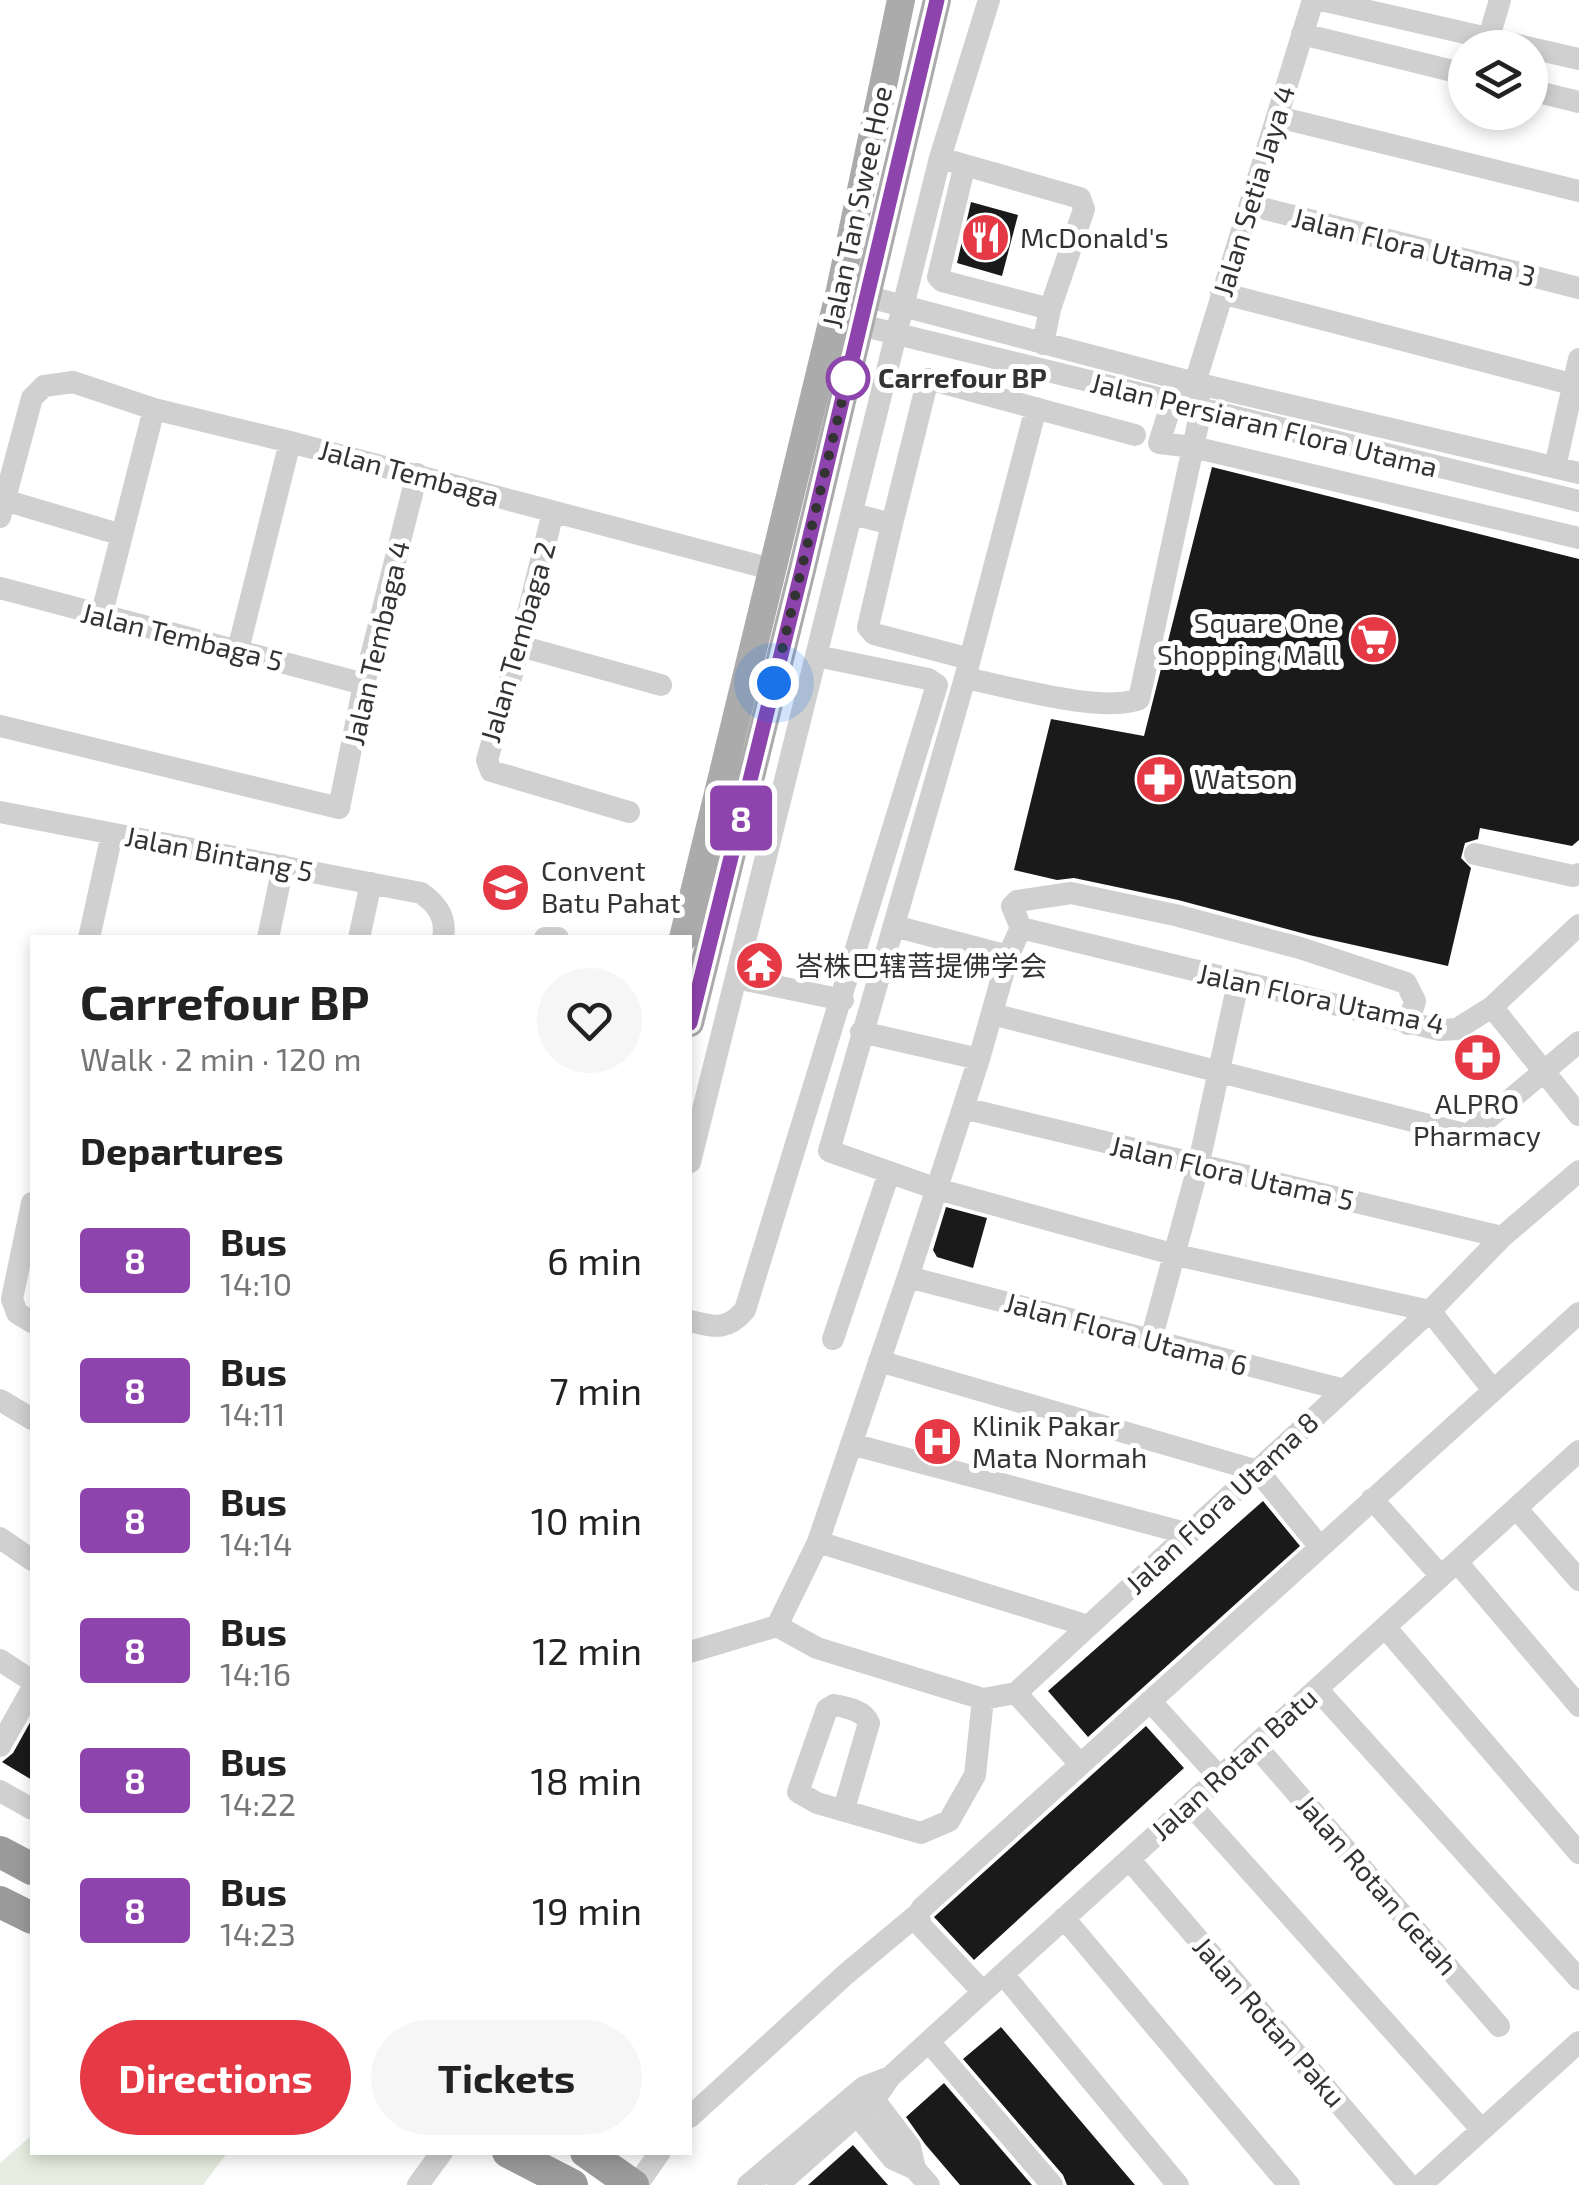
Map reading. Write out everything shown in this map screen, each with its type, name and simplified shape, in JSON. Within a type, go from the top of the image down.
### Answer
[{"type":"highway","points":[[0,1852],[30,1868]]},
{"type":"highway","points":[[0,1902],[30,1917]]},
{"type":"highway","points":[[514,2155],[572,2185]]},
{"type":"highway","points":[[590,2155],[635,2185]]},
{"type":"main road","name":"Jalan Tan Swee Hoe","points":[[853,293],[901,0]]},
{"type":"main road","name":"Jalan Tan Swee Hoe","points":[[692,1013],[853,293],[937,0]]},
{"type":"main road","name":"Jalan Tan Swee Hoe","points":[[685,935],[774,570],[846,322]]},
{"type":"street","points":[[692,1154],[940,158],[988,0]]},
{"type":"street","name":"Jalan Setia Jaya 4","points":[[1195,382],[1313,0]]},
{"type":"street","points":[[1321,0],[1388,6],[1469,30]]},
{"type":"street","points":[[1491,30],[1500,0]]},
{"type":"street","points":[[1302,34],[1448,70]]},
{"type":"street","points":[[1548,51],[1579,59]]},
{"type":"street","points":[[1548,94],[1579,102]]},
{"type":"street","points":[[1278,117],[1579,192]]},
{"type":"street","points":[[940,158],[964,168],[1080,198],[1084,209],[1050,309],[1043,344]]},
{"type":"street","points":[[964,168],[938,277],[942,282],[1050,309]]},
{"type":"street","name":"Jalan Flora Utama 3","points":[[1250,205],[1579,288]]},
{"type":"street","name":"Jalan Persiaran Flora Utama","points":[[853,293],[1195,382],[1579,473]]},
{"type":"street","points":[[1222,293],[1576,385]]},
{"type":"street","name":"Jalan Persiaran Flora Utama","points":[[846,322],[1579,501]]},
{"type":"street","points":[[1554,467],[1579,359]]},
{"type":"street","points":[[1135,435],[928,379],[868,626],[874,634],[1100,702],[1125,704],[1139,699],[1193,446],[1202,410],[1195,382],[1172,402],[1160,443],[1193,446],[1579,538]]},
{"type":"street","name":"Jalan Tembaga","points":[[2,509],[32,398],[44,386],[73,382],[154,410],[417,474],[774,570]]},
{"type":"street","points":[[1036,408],[970,660],[828,1149],[937,1189],[1176,1254],[1430,1312],[1493,1390]]},
{"type":"street","points":[[101,617],[154,410]]},
{"type":"street","points":[[238,650],[290,442]]},
{"type":"street","name":"Jalan Tembaga 4","points":[[0,726],[337,810],[343,801],[364,684],[417,474]]},
{"type":"street","points":[[2,509],[122,535]]},
{"type":"street","name":"Jalan Tembaga 2","points":[[553,512],[520,646],[486,754],[492,770],[629,812]]},
{"type":"street","points":[[854,514],[892,524]]},
{"type":"street","name":"Jalan Tembaga 5","points":[[0,588],[364,684]]},
{"type":"street","points":[[520,646],[661,685]]},
{"type":"street","points":[[692,1322],[721,1329],[731,1325],[745,1310],[938,685],[928,679],[817,656]]},
{"type":"street","name":"Jalan Bintang 5","points":[[0,812],[421,893],[443,917],[442,935]]},
{"type":"street","points":[[91,935],[112,834]]},
{"type":"street","points":[[1475,854],[1572,876],[1579,874]]},
{"type":"street","points":[[269,935],[284,866]]},
{"type":"street","points":[[360,935],[371,883]]},
{"type":"street","points":[[776,1626],[818,1542],[937,1189],[1008,956],[1026,928],[1012,913],[1017,901],[1071,893],[1300,948],[1406,984],[1415,1000],[1408,1024]]},
{"type":"street","name":"Jalan Flora Utama 4","points":[[1026,928],[1408,1024],[1456,1029],[1492,1007],[1579,925]]},
{"type":"street","points":[[894,926],[1008,956]]},
{"type":"street","points":[[736,978],[843,1000]]},
{"type":"street","points":[[1151,1340],[1198,1166],[1238,983]]},
{"type":"street","points":[[1492,1007],[1579,1115]]},
{"type":"street","points":[[992,1014],[1468,1135],[1579,1042]]},
{"type":"street","points":[[861,1032],[979,1059]]},
{"type":"street","name":"Jalan Flora Utama 5","points":[[963,1108],[1502,1236]]},
{"type":"street","points":[[833,1339],[889,1172]]},
{"type":"street","name":"Jalan Flora Utama 8","points":[[1016,1694],[1430,1312],[1502,1236],[1579,1172]]},
{"type":"street","points":[[30,1213],[7,1310],[30,1321]]},
{"type":"street","name":"Jalan Flora Utama 6","points":[[908,1277],[1344,1390]]},
{"type":"street","points":[[692,2114],[1579,1313]]},
{"type":"street","points":[[879,1362],[1258,1471],[1320,1547]]},
{"type":"street","points":[[0,1400],[30,1419]]},
{"type":"street","points":[[851,1444],[1189,1534]]},
{"type":"street","name":"Jalan Rotan Batu","points":[[748,2185],[890,2077],[1579,1450]]},
{"type":"street","points":[[1372,1500],[1449,1569],[1579,1706]]},
{"type":"street","points":[[1516,1508],[1579,1580]]},
{"type":"street","points":[[0,1538],[30,1559]]},
{"type":"street","points":[[818,1542],[1088,1626]]},
{"type":"street","points":[[692,1651],[776,1626],[817,1648],[983,1700],[1016,1694],[1080,1764]]},
{"type":"street","points":[[1385,1627],[1579,1852]]},
{"type":"street","points":[[0,1660],[30,1680]]},
{"type":"street","points":[[1317,1688],[1579,1979]]},
{"type":"street","points":[[0,1746],[30,1693]]},
{"type":"street","points":[[844,1808],[921,1833],[948,1821],[975,1776],[983,1700]]},
{"type":"street","points":[[1150,1701],[1220,1777]]},
{"type":"street","name":"Jalan Rotan Getah","points":[[1255,1744],[1499,2026]]},
{"type":"street","points":[[0,1791],[30,1808]]},
{"type":"street","points":[[1190,1804],[1482,2130]]},
{"type":"street","name":"Jalan Rotan Paku","points":[[1130,1859],[1408,2185]]},
{"type":"street","points":[[918,1914],[921,1926],[983,1992]]},
{"type":"street","points":[[1064,1918],[1289,2185]]},
{"type":"street","points":[[1003,1974],[1178,2185]]},
{"type":"street","points":[[929,2042],[1052,2185]]},
{"type":"street","points":[[1420,2185],[1579,2042]]},
{"type":"street","points":[[860,2101],[893,2160],[922,2177]]},
{"type":"street","name":"Jalan Rotan Batu","points":[[787,2182],[860,2101]]},
{"type":"street","points":[[418,2185],[440,2155]]},
{"type":"street","points":[[635,2185],[658,2155]]},
{"type":"shaded area","points":[[30,2137],[30,2155],[226,2155],[203,2185],[0,2185],[0,2163]]},
{"type":"building","name":"McDonald's","points":[[971,202],[1018,215],[1002,276],[957,263]]},
{"type":"building","name":"Square One Shopping Mall","points":[[1212,467],[1579,559],[1579,840],[1572,846],[1480,828],[1478,839],[1465,843],[1461,858],[1471,868],[1448,966],[1178,900],[1014,870],[1051,719],[1144,736]]},
{"type":"building","points":[[946,1207],[987,1218],[973,1268],[937,1257],[933,1250]]},
{"type":"building","points":[[1263,1501],[1300,1546],[1088,1737],[1048,1691]]},
{"type":"building","points":[[30,1723],[30,1779],[2,1762],[13,1753]]},
{"type":"building","points":[[1146,1726],[1184,1768],[974,1960],[934,1917]]},
{"type":"building","points":[[1001,2027],[1135,2185],[1067,2185],[1063,2175],[963,2059]]},
{"type":"building","points":[[944,2083],[1032,2185],[960,2185],[906,2117]]},
{"type":"building","points":[[853,2145],[888,2185],[808,2185]]},
{"type":"bus line","name":"8","points":[[692,1015],[937,0]]},
{"type":"place","name":"McDonald's","points":[[985,238]]},
{"type":"place","name":"Carrefour BP","points":[[848,378]]},
{"type":"place","name":"Square One Shopping Mall","points":[[1374,639]]},
{"type":"place","name":"Watson","points":[[1159,779]]},
{"type":"place","name":"Convent Batu Pahat","points":[[506,887]]},
{"type":"place","name":"峇株巴辖菩提佛学会","points":[[760,966]]},
{"type":"place","name":"ALPRO Pharmacy","points":[[1477,1057]]},
{"type":"place","name":"Klinik Pakar Mata Normah","points":[[937,1442]]},
{"type":"route","points":[[774,683],[852,360],[848,378]]}]
